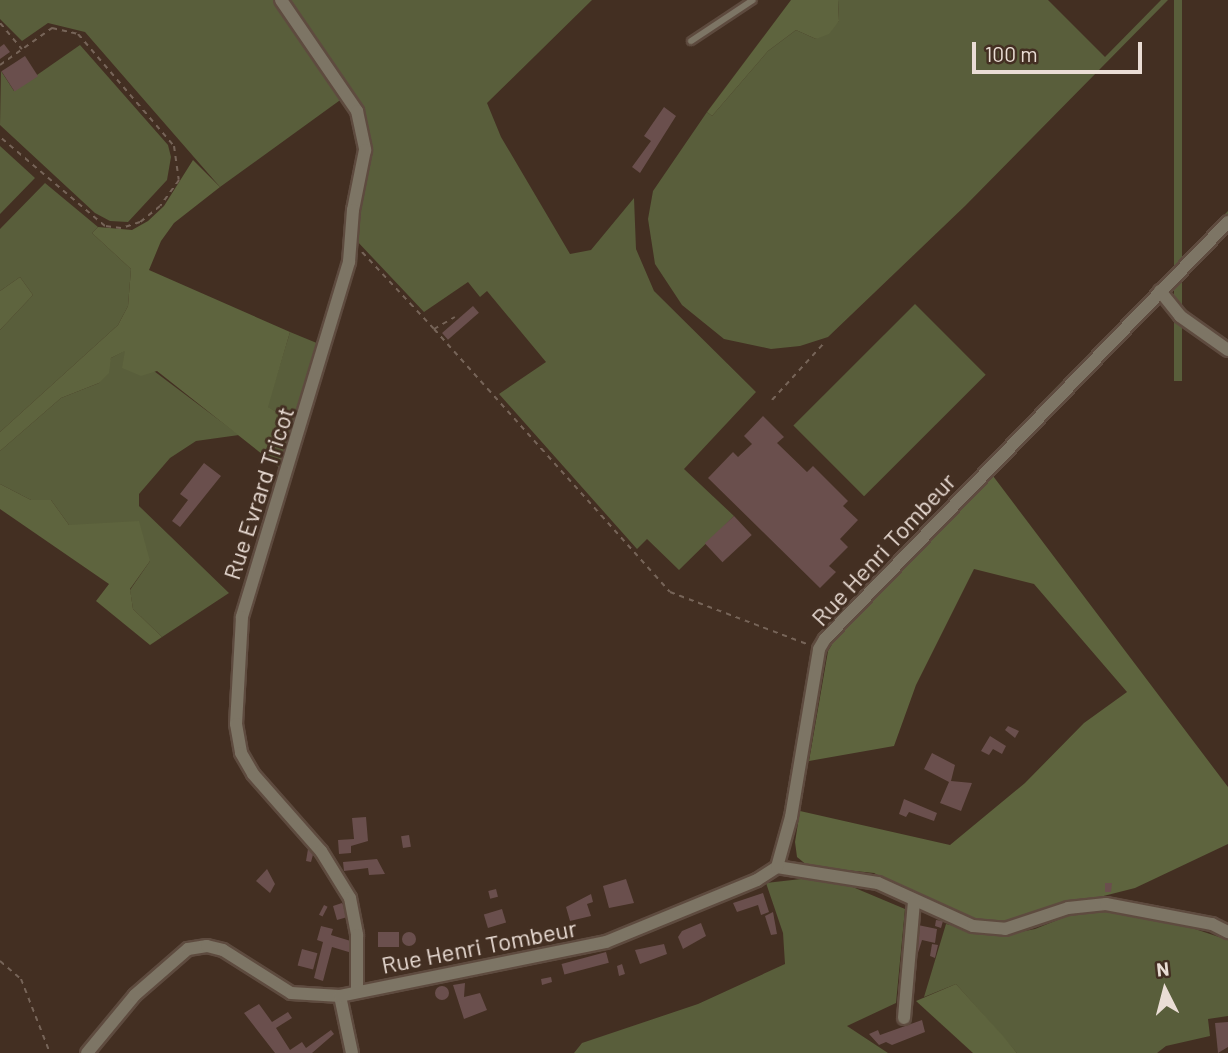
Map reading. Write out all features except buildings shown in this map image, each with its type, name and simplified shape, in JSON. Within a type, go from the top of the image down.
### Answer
[{"type":"street","name":"Rue Evrard Tricot","points":[[281,0],[362,124],[365,150],[353,210],[353,244],[278,507],[247,597],[240,629],[236,724],[242,753],[253,774],[321,851],[350,898],[357,935],[357,992]]},
{"type":"street","name":"Rue Henri Tombeur","points":[[87,1053],[135,995],[188,949],[207,946],[223,950],[291,993],[340,996],[606,942],[744,886],[777,867],[791,817],[819,649],[876,582],[1228,222]]},
{"type":"street","points":[[1160,291],[1181,316],[1228,350]]},
{"type":"street","points":[[777,867],[860,877],[973,926],[1005,929],[1068,908],[1106,904],[1189,919],[1228,932]]},
{"type":"street","points":[[904,1018],[914,901]]},
{"type":"street","points":[[340,996],[352,1053]]},
{"type":"lane","points":[[691,41],[753,0]]},
{"type":"path","points":[[0,23],[22,48]]},
{"type":"path","points":[[0,65],[52,28],[78,34],[174,146],[179,180],[160,206],[140,222],[121,228],[105,226],[0,137]]},
{"type":"path","points":[[353,244],[434,329],[670,592],[819,649]]},
{"type":"path","points":[[434,329],[455,317]]},
{"type":"path","points":[[772,400],[824,344]]},
{"type":"path","points":[[0,961],[21,979],[50,1053]]},
{"type":"green space","points":[[0,0],[274,0],[343,98],[220,187],[85,32],[48,23],[22,41],[0,19]]},
{"type":"green space","points":[[285,0],[592,0],[487,103],[501,137],[570,254],[591,250],[634,198],[636,249],[654,291],[756,392],[684,469],[734,516],[679,570],[647,539],[637,549],[499,394],[546,362],[487,291],[480,297],[468,282],[424,312],[355,239],[369,135]]},
{"type":"green space","points":[[791,0],[838,0],[839,21],[829,34],[816,39],[796,30],[768,51],[712,116],[707,112]]},
{"type":"green space","points":[[838,0],[1048,0],[1105,57],[1161,0],[1168,0],[965,206],[828,337],[800,346],[771,349],[724,339],[682,305],[655,264],[648,219],[653,191],[707,112],[712,116],[768,51],[796,30],[816,39],[839,21]]},
{"type":"green space","points":[[1174,0],[1182,0],[1182,381],[1174,381]]},
{"type":"green space","points":[[80,45],[168,145],[171,157],[167,180],[128,222],[110,221],[95,213],[0,125],[1,71],[14,91]]},
{"type":"green space","points":[[0,146],[35,178],[0,214]]},
{"type":"green space","points":[[193,160],[220,187],[174,223],[161,241],[149,270],[290,332],[268,407],[301,426],[286,473],[157,371],[141,376],[122,368],[125,351],[111,358],[109,373],[99,383],[61,398],[0,451],[0,432],[118,325],[128,306],[131,269],[92,233],[98,227],[132,230],[148,221],[164,206]]},
{"type":"green space","points":[[45,183],[98,227],[92,233],[131,269],[128,306],[118,325],[0,432],[0,330],[33,295],[20,277],[0,291],[0,229]]},
{"type":"green space","points":[[1228,211],[1228,216],[1038,412],[1035,409]]},
{"type":"green space","points":[[20,277],[33,295],[0,330],[0,291]]},
{"type":"green space","points":[[915,304],[986,375],[864,496],[793,426]]},
{"type":"green space","points":[[290,332],[324,346],[301,425],[267,407]]},
{"type":"green space","points":[[126,350],[239,435],[196,441],[170,458],[139,494],[139,506],[229,593],[162,637],[133,609],[130,590],[150,561],[69,525],[51,500],[31,500],[0,484],[0,451],[61,398],[99,383],[111,358]]},
{"type":"green space","points":[[990,472],[1228,787],[1228,844],[1135,888],[993,924],[952,916],[874,873],[808,866],[797,857],[795,842],[800,811],[950,845],[1025,783],[1084,723],[1127,692],[1034,584],[974,569],[916,685],[894,746],[809,761],[828,651],[843,626]]},
{"type":"green space","points":[[0,484],[31,500],[51,500],[69,525],[139,521],[150,561],[130,589],[133,609],[162,637],[150,645],[96,601],[109,584],[0,509]]},
{"type":"green space","points":[[801,879],[836,880],[905,909],[896,1003],[847,1026],[888,1053],[574,1053],[582,1043],[698,1004],[785,964],[783,933],[766,883]]},
{"type":"green space","points":[[1105,909],[1168,920],[1228,940],[1228,1016],[1208,1019],[1210,1036],[1166,1046],[1157,1053],[1017,1053],[956,984],[924,997],[946,924],[999,936],[1035,929],[1075,913]]},
{"type":"green space","points":[[956,984],[1017,1053],[973,1053],[916,1001]]}]
